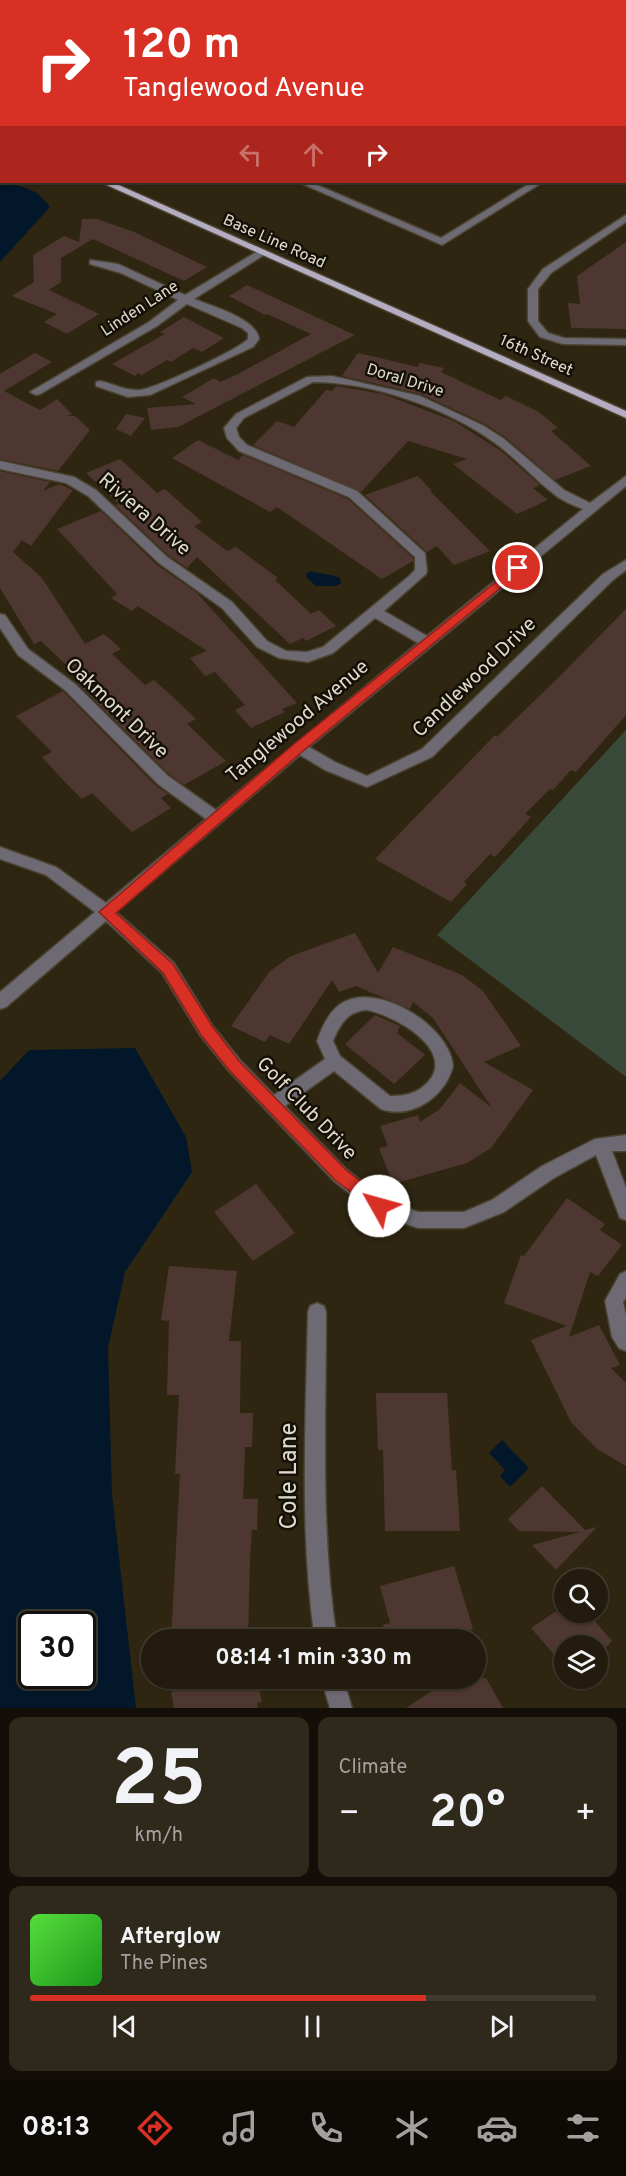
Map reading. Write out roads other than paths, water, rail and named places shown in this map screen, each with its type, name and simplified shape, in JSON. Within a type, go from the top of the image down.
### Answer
[{"type":"main road","name":"Base Line Road","points":[[107,183],[432,327]]},
{"type":"main road","name":"16th Street","points":[[432,327],[626,415]]},
{"type":"street","points":[[305,183],[442,242],[536,183]]},
{"type":"street","points":[[626,218],[547,271],[533,289],[533,321],[544,335],[563,340],[626,342]]},
{"type":"street","name":"Linden Lane","points":[[36,392],[153,324],[188,298],[262,253]]},
{"type":"street","points":[[94,262],[115,266],[173,294],[188,298],[246,326],[253,332],[254,339],[249,345],[146,393],[128,394],[100,384]]},
{"type":"street","name":"Doral Drive","points":[[375,612],[421,571],[422,556],[352,494],[243,448],[233,438],[230,428],[240,416],[311,379],[332,379],[416,398],[480,428],[500,441],[560,493],[590,508]]},
{"type":"street","name":"Riviera Drive","points":[[0,465],[70,480],[92,493],[163,560],[227,605],[262,644],[284,655],[308,657],[328,650],[375,612]]},
{"type":"street","name":"Tanglewood Avenue","points":[[0,1002],[299,747],[626,480]]},
{"type":"street","name":"Candlewood Drive","points":[[299,747],[330,766],[367,782],[427,753],[608,577],[626,564]]},
{"type":"street","points":[[375,612],[428,643]]},
{"type":"street","name":"Oakmont Drive","points":[[0,618],[23,652],[70,687],[163,780],[216,818]]},
{"type":"street","name":"Golf Club Drive","points":[[0,853],[51,871],[106,912],[168,968],[206,1030],[234,1065],[340,1175],[379,1206],[418,1220],[464,1220],[498,1206],[548,1172],[601,1144],[626,1143]]},
{"type":"street","points":[[376,1003],[401,1014],[434,1040],[444,1058],[444,1073],[433,1089],[412,1102],[387,1104],[334,1061],[325,1041],[332,1022],[354,1004],[376,1003]]},
{"type":"street","points":[[273,1105],[334,1061]]},
{"type":"street","points":[[601,1144],[626,1212]]},
{"type":"street","points":[[626,1280],[614,1301],[621,1337],[626,1342]]},
{"type":"street","name":"Cole Lane","points":[[317,1312],[315,1494],[318,1587],[324,1629]]},
{"type":"street","points":[[335,1689],[341,1708]]},
{"type":"water","points":[[0,183],[4,183],[34,192],[50,207],[0,262]]},
{"type":"water","points":[[310,571],[340,578],[341,583],[336,586],[316,586],[307,578],[306,574]]},
{"type":"water","points":[[135,1048],[186,1137],[192,1172],[125,1272],[108,1348],[112,1495],[136,1708],[0,1708],[0,1081],[29,1050]]},
{"type":"water","points":[[502,1440],[529,1468],[510,1487],[500,1476],[505,1470],[489,1453]]}]
